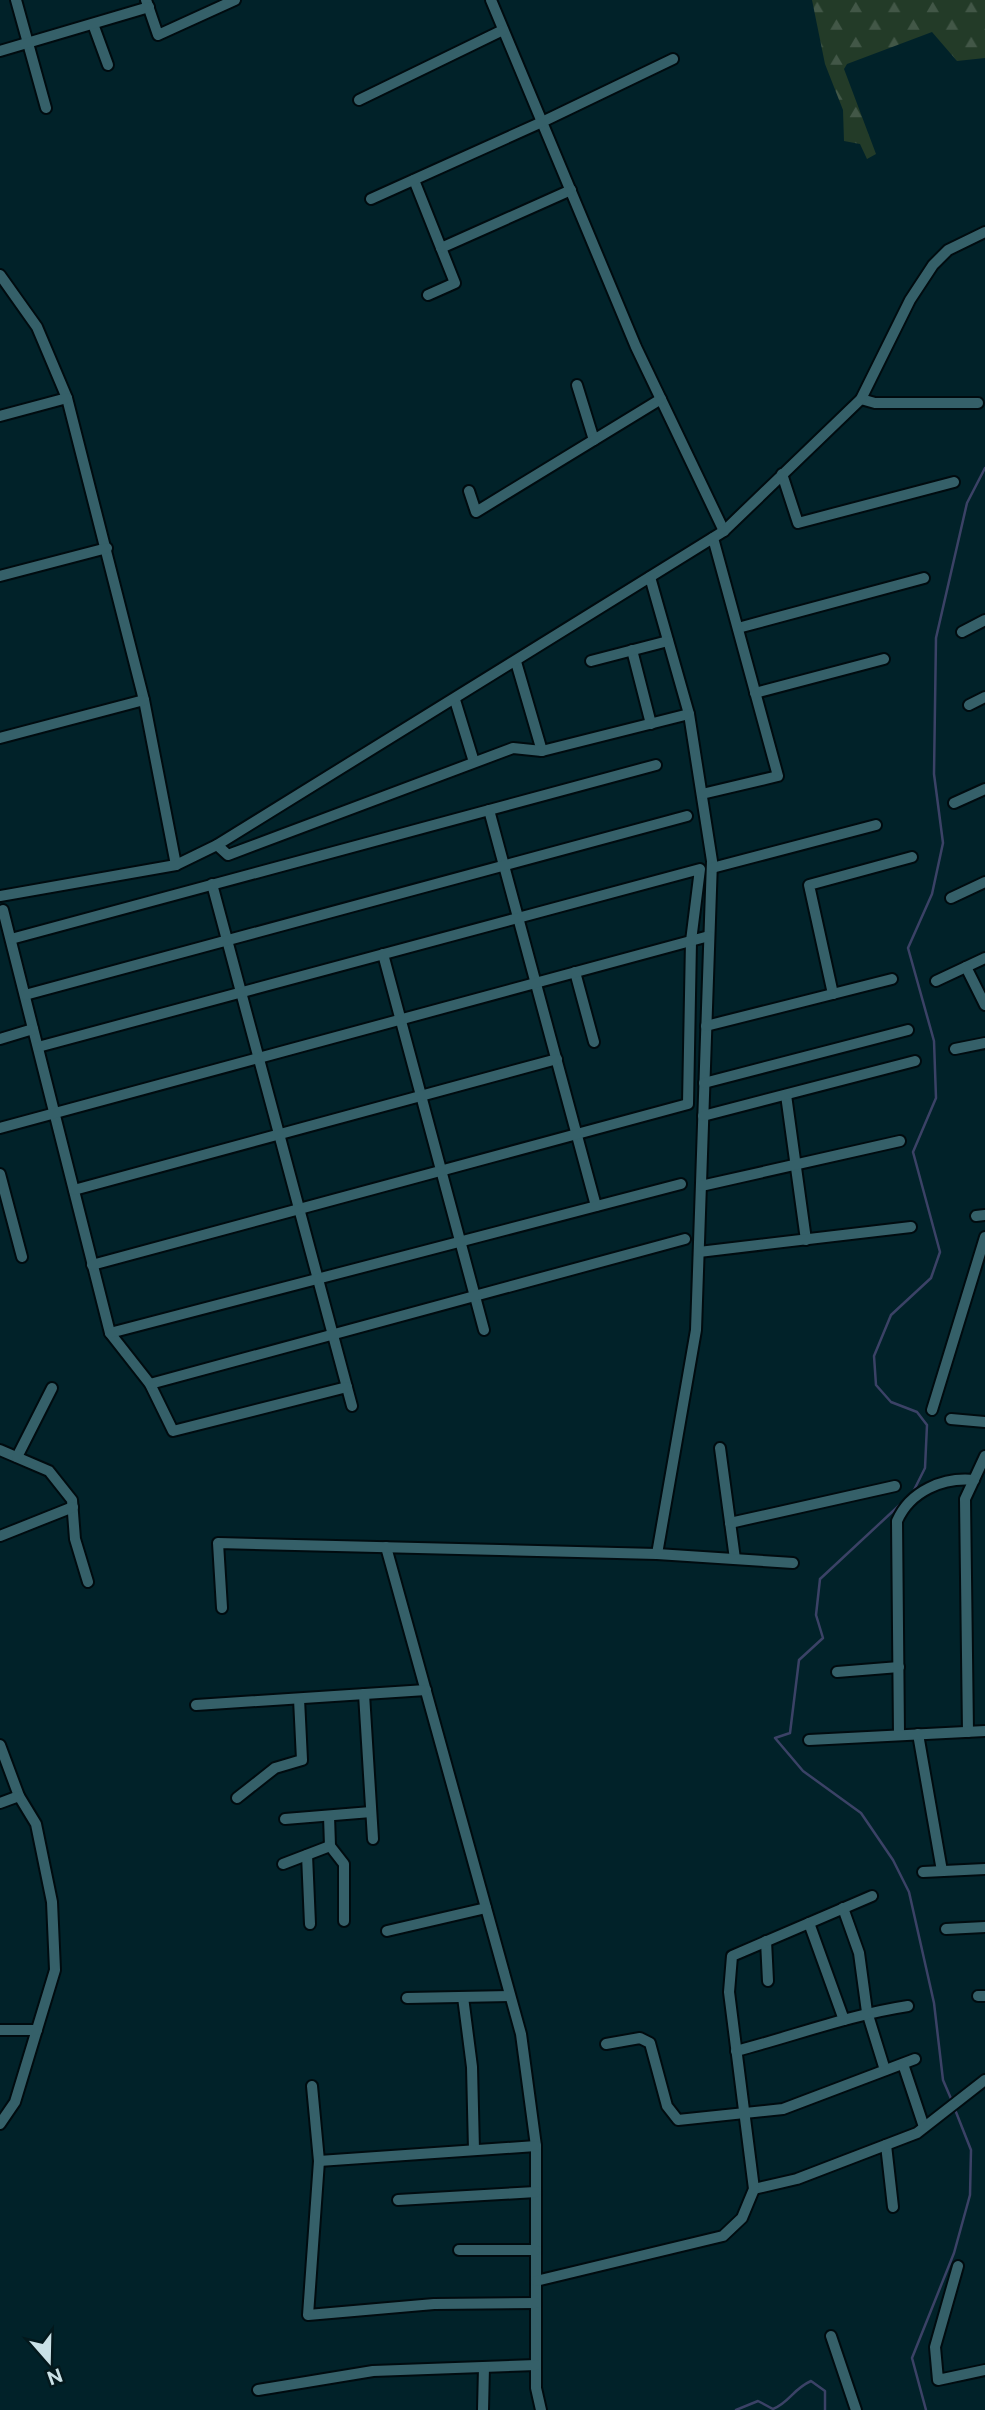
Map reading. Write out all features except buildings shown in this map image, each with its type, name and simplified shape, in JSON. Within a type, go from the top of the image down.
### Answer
[{"type":"street","points":[[16,0],[46,108]]},
{"type":"street","points":[[0,51],[93,24],[148,4],[158,35],[235,0]]},
{"type":"street","points":[[491,0],[636,347],[724,531]]},
{"type":"street","points":[[93,24],[108,65]]},
{"type":"street","points":[[359,100],[503,30]]},
{"type":"street","points":[[371,199],[673,59]]},
{"type":"street","points":[[414,180],[455,283],[428,295]]},
{"type":"street","points":[[441,248],[571,190]]},
{"type":"street","points":[[0,896],[176,865],[216,845],[455,700],[724,531],[861,399],[910,300],[933,265],[948,250],[985,232]]},
{"type":"street","points":[[0,275],[37,327],[67,398],[144,700],[176,865]]},
{"type":"street","points":[[577,385],[594,440]]},
{"type":"street","points":[[0,416],[67,398]]},
{"type":"street","points":[[469,491],[476,512],[661,399]]},
{"type":"street","points":[[861,399],[875,403],[978,403]]},
{"type":"street","points":[[782,474],[798,523],[954,482]]},
{"type":"street","points":[[702,794],[778,776],[713,538]]},
{"type":"street","points":[[0,576],[107,548]]},
{"type":"street","points":[[650,578],[689,714],[712,868],[696,1330],[657,1554]]},
{"type":"street","points":[[738,628],[924,578]]},
{"type":"street","points":[[962,632],[985,620]]},
{"type":"street","points":[[591,661],[668,641]]},
{"type":"street","points":[[632,650],[651,724]]},
{"type":"street","points":[[755,693],[884,659]]},
{"type":"street","points":[[516,662],[542,751]]},
{"type":"street","points":[[969,705],[985,697]]},
{"type":"street","points":[[0,738],[144,700]]},
{"type":"street","points":[[455,700],[474,762]]},
{"type":"street","points":[[216,845],[228,855],[513,748],[542,751],[689,714]]},
{"type":"street","points":[[11,939],[656,765]]},
{"type":"street","points":[[954,803],[985,789]]},
{"type":"street","points":[[489,810],[596,1206]]},
{"type":"street","points":[[25,995],[687,816]]},
{"type":"street","points":[[712,868],[876,825]]},
{"type":"street","points":[[834,994],[808,885],[912,857]]},
{"type":"street","points":[[38,1047],[700,869],[691,941],[688,1104],[92,1265]]},
{"type":"street","points":[[951,898],[985,882]]},
{"type":"street","points":[[212,884],[352,1406]]},
{"type":"street","points":[[4,910],[110,1333],[150,1384],[173,1431],[348,1387]]},
{"type":"street","points":[[0,1128],[709,936]]},
{"type":"street","points":[[383,954],[484,1330]]},
{"type":"street","points":[[936,981],[985,958]]},
{"type":"street","points":[[966,967],[985,1005]]},
{"type":"street","points":[[575,972],[594,1042]]},
{"type":"street","points":[[706,1026],[892,979]]},
{"type":"street","points":[[0,1039],[33,1029]]},
{"type":"street","points":[[704,1083],[908,1030]]},
{"type":"street","points":[[955,1049],[985,1043]]},
{"type":"street","points":[[74,1189],[557,1059]]},
{"type":"street","points":[[703,1116],[915,1061]]},
{"type":"street","points":[[786,1095],[806,1240]]},
{"type":"street","points":[[701,1186],[900,1141]]},
{"type":"street","points":[[0,1174],[22,1258]]},
{"type":"street","points":[[110,1333],[681,1184]]},
{"type":"street","points":[[699,1252],[911,1227]]},
{"type":"street","points":[[932,1410],[985,1237]]},
{"type":"street","points":[[150,1384],[685,1239]]},
{"type":"street","points":[[17,1457],[52,1388]]},
{"type":"street","points":[[951,1419],[985,1422]]},
{"type":"street","points":[[720,1448],[735,1559]]},
{"type":"street","points":[[0,1450],[49,1471],[72,1500],[75,1539],[88,1582]]},
{"type":"street","points":[[968,1732],[965,1499],[985,1456]]},
{"type":"street","points":[[899,1735],[897,1521],[903,1510],[938,1482],[974,1480]]},
{"type":"street","points":[[730,1523],[895,1486]]},
{"type":"street","points":[[0,1536],[73,1507]]},
{"type":"street","points":[[222,1608],[218,1543],[657,1554],[793,1563]]},
{"type":"street","points":[[386,1547],[521,2034],[536,2146],[536,2364],[541,2410]]},
{"type":"street","points":[[837,1672],[899,1667]]},
{"type":"street","points":[[196,1705],[426,1690]]},
{"type":"street","points":[[363,1694],[373,1839]]},
{"type":"street","points":[[237,1798],[275,1768],[302,1760],[299,1699]]},
{"type":"street","points":[[809,1740],[985,1731]]},
{"type":"street","points":[[918,1734],[942,1871]]},
{"type":"street","points":[[0,1745],[3,1764],[36,1824],[52,1902],[55,1970],[15,2102],[0,2124]]},
{"type":"street","points":[[0,1802],[19,1796]]},
{"type":"street","points":[[285,1819],[371,1812]]},
{"type":"street","points":[[330,1815],[330,1846],[344,1864],[344,1921]]},
{"type":"street","points":[[283,1864],[330,1846]]},
{"type":"street","points":[[307,1855],[310,1924]]},
{"type":"street","points":[[923,1872],[985,1869]]},
{"type":"street","points":[[536,2281],[723,2236],[742,2218],[754,2189],[729,1992],[729,1962],[732,1956],[872,1896]]},
{"type":"street","points":[[387,1931],[486,1908]]},
{"type":"street","points":[[843,1908],[859,1953],[867,2012],[886,2070]]},
{"type":"street","points":[[809,1923],[844,2021]]},
{"type":"street","points":[[946,1928],[985,1927]]},
{"type":"street","points":[[766,1941],[768,1981]]},
{"type":"street","points":[[407,1998],[510,1996]]},
{"type":"street","points":[[463,1997],[472,2067],[474,2150]]},
{"type":"street","points":[[736,2051],[867,2012],[908,2006]]},
{"type":"street","points":[[0,2030],[37,2030]]},
{"type":"street","points":[[606,2044],[640,2038],[650,2043],[667,2106],[678,2120],[783,2109],[915,2059]]},
{"type":"street","points":[[903,2064],[924,2127]]},
{"type":"street","points":[[754,2189],[797,2179],[917,2133],[985,2080]]},
{"type":"street","points":[[312,2086],[319,2161],[308,2315],[433,2304],[536,2303]]},
{"type":"street","points":[[886,2145],[894,2207]]},
{"type":"street","points":[[319,2161],[536,2146]]},
{"type":"street","points":[[398,2200],[536,2192]]},
{"type":"street","points":[[459,2250],[536,2250]]},
{"type":"street","points":[[958,2266],[936,2347],[939,2380],[985,2370]]},
{"type":"street","points":[[831,2336],[856,2410]]},
{"type":"street","points":[[258,2390],[373,2371],[536,2364]]},
{"type":"street","points":[[483,2410],[484,2367]]},
{"type":"green space","points":[[812,0],[985,0],[985,58],[957,61],[932,32],[847,64],[844,69],[876,154],[867,159],[860,144],[844,141],[843,110],[825,64]]},
{"type":"waterway","points":[[913,1492],[925,1468],[927,1425],[917,1412],[891,1402],[876,1385],[874,1356],[891,1315],[931,1278],[940,1252],[913,1152],[936,1098],[934,1041],[908,948],[932,894],[943,843],[934,774],[936,638],[967,503],[985,468]]},
{"type":"waterway","points":[[906,1499],[820,1579],[816,1615],[823,1638],[799,1660],[790,1733],[775,1738],[803,1771],[861,1813],[893,1860],[909,1892],[934,2003],[943,2080],[952,2101]]},
{"type":"waterway","points":[[926,2410],[912,2358],[954,2253],[970,2195],[971,2150],[954,2107]]},
{"type":"waterway","points":[[736,2410],[758,2401],[773,2409],[811,2381],[825,2391],[825,2410]]}]
